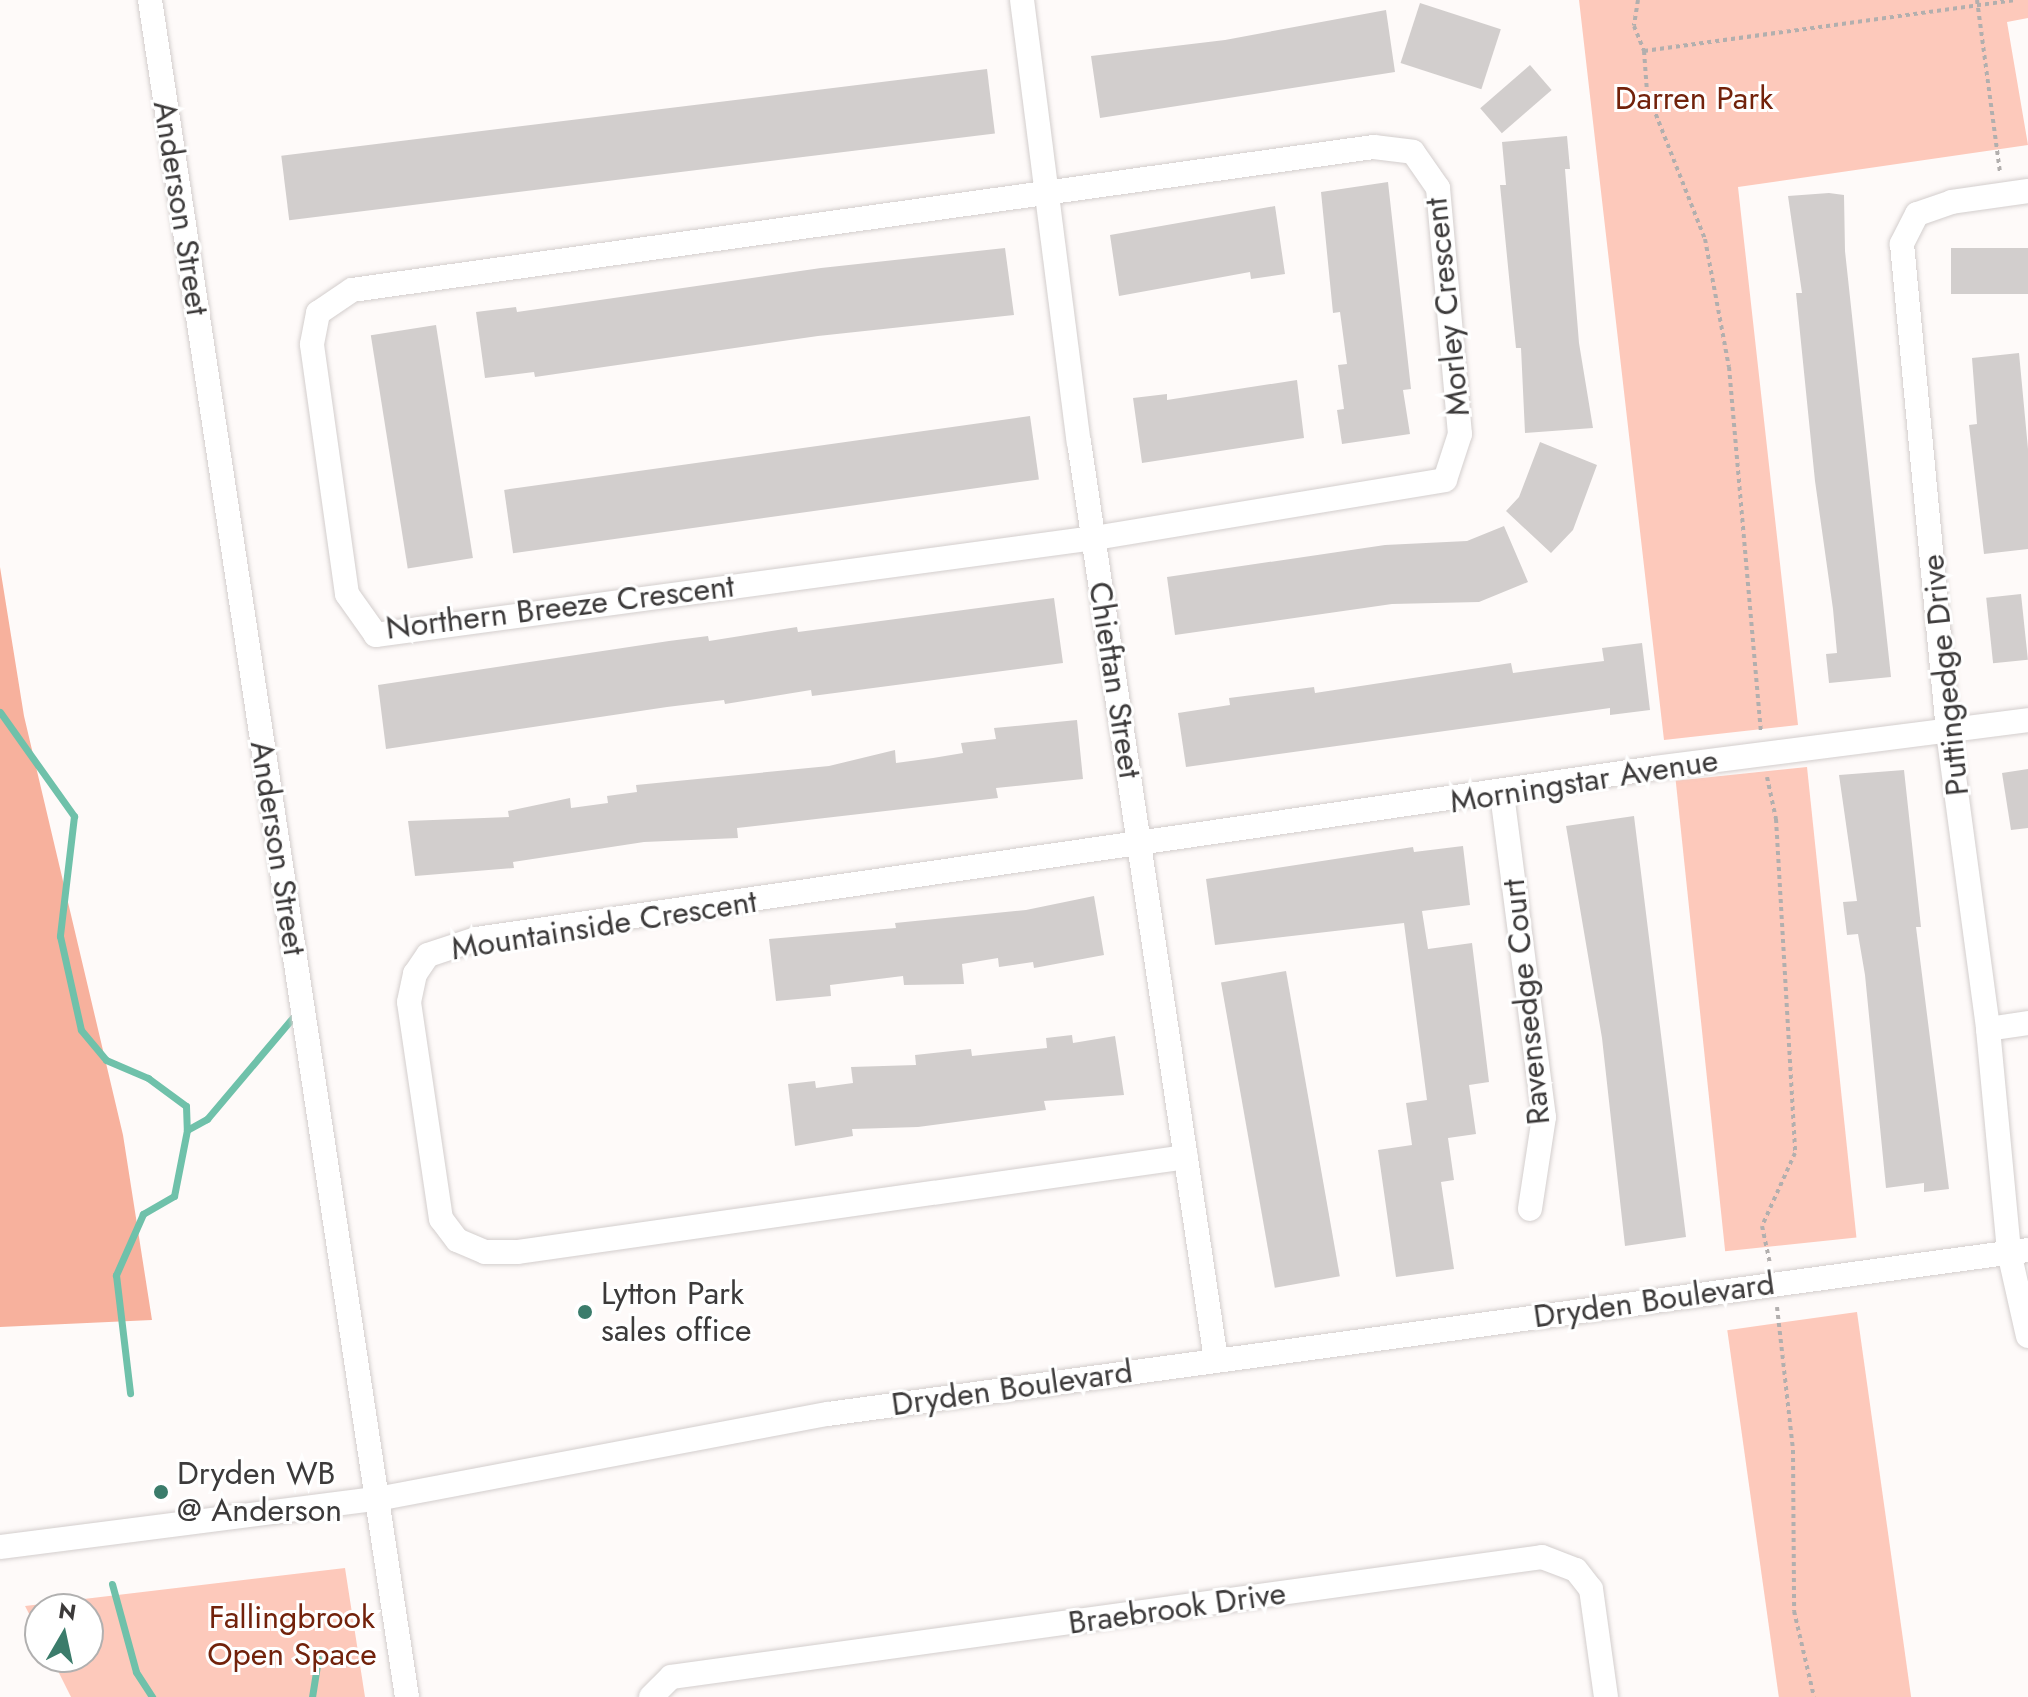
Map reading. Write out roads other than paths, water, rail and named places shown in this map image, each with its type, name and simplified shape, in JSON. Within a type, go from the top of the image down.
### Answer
[{"type":"street","name":"Anderson Street","points":[[150,0],[407,1697]]},
{"type":"street","name":"Chieftan Street","points":[[1022,0],[1094,538],[1216,1360]]},
{"type":"street","name":"Morley Crescent","points":[[1046,197],[1374,147],[1413,152],[1438,188],[1460,434],[1445,480],[1094,538]]},
{"type":"street","name":"Puttingedge Drive","points":[[2028,191],[1917,214],[1902,244],[1948,732],[2028,1336]]},
{"type":"street","name":"Northern Breeze Crescent","points":[[1046,197],[352,290],[318,313],[312,344],[347,594],[376,635],[1094,538]]},
{"type":"street","name":"Morningstar Avenue","points":[[1140,846],[1763,755],[2028,720]]},
{"type":"street","name":"Ravensedge Court","points":[[1502,794],[1544,1117],[1530,1209]]},
{"type":"street","name":"Mountainside Crescent","points":[[1140,846],[476,939],[428,955],[415,974],[409,1002],[441,1219],[457,1240],[485,1252],[517,1252],[1186,1157]]},
{"type":"street","points":[[1988,1029],[2028,1023]]},
{"type":"street","name":"Dryden Boulevard","points":[[0,1547],[377,1499],[828,1414],[2019,1251]]},
{"type":"street","name":"Braebrook Drive","points":[[651,1697],[671,1677],[1542,1557],[1576,1570],[1591,1589],[1606,1697]]},
{"type":"waterway","points":[[0,712],[74,816],[60,936],[81,1030],[106,1060],[148,1078],[186,1106],[187,1130],[174,1196],[143,1214],[116,1275],[130,1393]]},
{"type":"waterway","points":[[187,1130],[207,1119],[295,1015]]},
{"type":"waterway","points":[[112,1584],[136,1672],[152,1697]]},
{"type":"waterway","points":[[312,1697],[318,1658]]},
{"type":"place","name":"Lytton Park sales office","points":[[585,1312]]},
{"type":"place","name":"Dryden WB @ Anderson","points":[[161,1492]]},
{"type":"park label","name":"Darren Park","points":[[1694,98]]},
{"type":"park label","name":"Fallingbrook Open Space","points":[[292,1636]]}]
